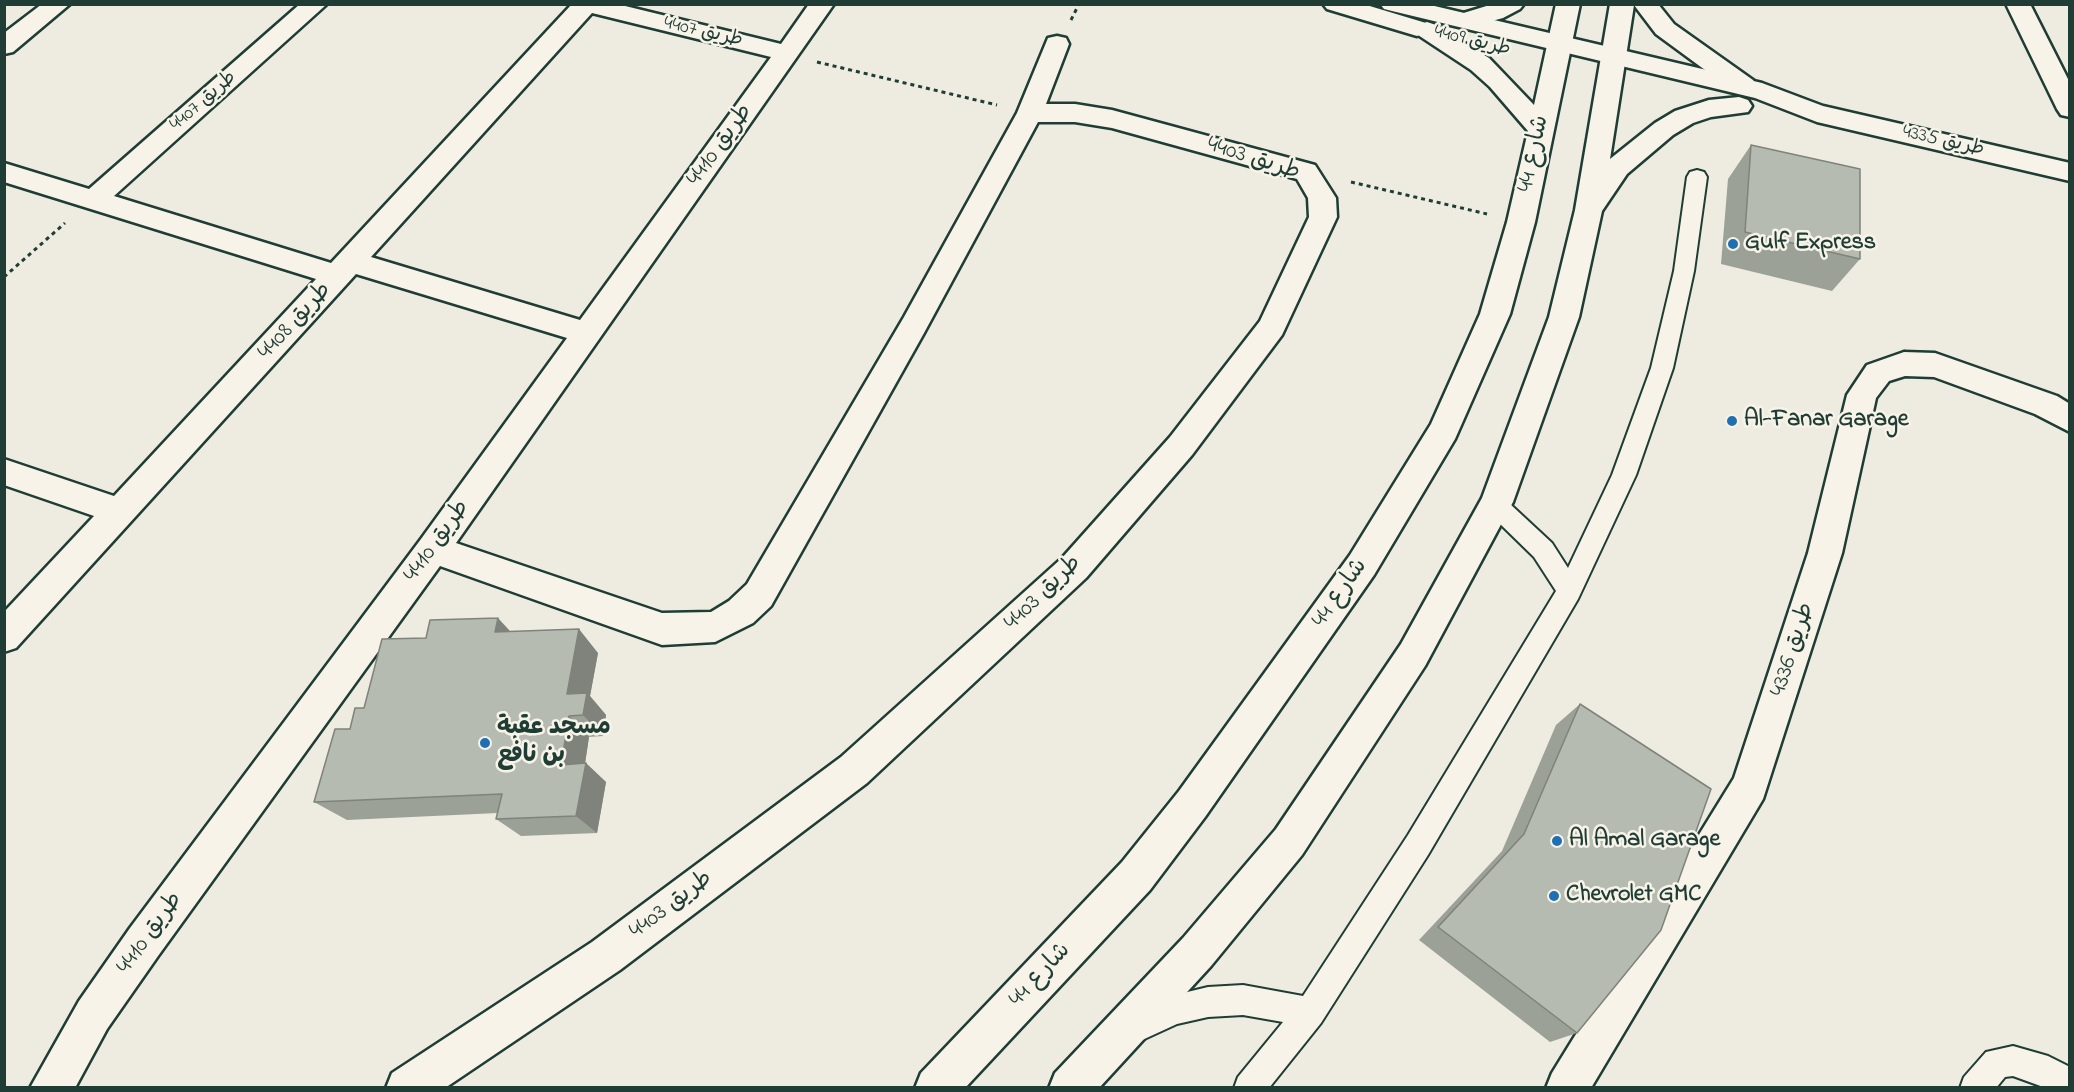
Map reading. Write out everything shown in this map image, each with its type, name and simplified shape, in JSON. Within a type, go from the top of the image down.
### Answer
[{"type":"street","points":[[4,46],[58,4]]},
{"type":"street","name":"طريق 4407","points":[[93,200],[315,4]]},
{"type":"street","name":"طريق 4410","points":[[51,1085],[93,1016],[144,942],[433,549],[822,4]]},
{"type":"street","name":"طريق 4409","points":[[1335,4],[1427,30],[1557,53],[1611,66]]},
{"type":"street","name":"طريق 4409","points":[[1392,4],[1466,20],[1557,53]]},
{"type":"street","points":[[1466,20],[1495,12],[1512,4]]},
{"type":"street","name":"شارع 44","points":[[936,1088],[1136,876],[1199,794],[1362,565],[1444,430],[1495,314],[1521,222],[1568,4]]},
{"type":"street","points":[[1070,1088],[1197,952],[1289,842],[1413,655],[1497,502],[1564,317],[1589,210],[1622,4]]},
{"type":"street","points":[[1589,210],[1618,167],[1664,129],[1684,117],[1742,96],[1672,34],[1645,4]]},
{"type":"street","points":[[2018,4],[2070,109]]},
{"type":"street","name":"طريق 4407","points":[[585,5],[787,53]]},
{"type":"street","name":"طريق 4408","points":[[4,638],[346,269],[585,5]]},
{"type":"street","points":[[1427,30],[1480,64],[1499,81],[1540,129]]},
{"type":"street","points":[[433,549],[662,629],[715,627],[741,612],[759,595],[914,325],[1030,113],[1057,44]]},
{"type":"street","name":"طريق 4335","points":[[1611,66],[1742,96],[1765,111],[1817,113],[2070,172]]},
{"type":"street","name":"طريق 4403","points":[[407,1088],[606,956],[854,770],[1074,568],[1181,446],[1272,327],[1323,217],[1322,198],[1306,172],[1112,119],[1076,114],[1030,113]]},
{"type":"street","points":[[4,172],[93,200],[587,333]]},
{"type":"street","name":"طريق 4336","points":[[1567,1088],[1750,786],[1825,553],[1862,394],[1878,373],[1904,364],[1935,365],[2046,405],[2070,420]]},
{"type":"street","points":[[4,471],[121,512]]},
{"type":"lane","points":[[1249,1088],[1310,1012],[1419,845],[1569,591],[1624,475],[1662,368],[1684,271],[1697,177]]},
{"type":"lane","points":[[1497,502],[1502,511],[1542,550],[1569,591]]},
{"type":"lane","points":[[1113,1044],[1143,1024],[1175,1010],[1208,1002],[1243,1000],[1310,1012]]},
{"type":"lane","points":[[1975,1088],[1997,1063],[2013,1061],[2048,1071],[2070,1085]]},
{"type":"path","points":[[787,53],[1030,113]]},
{"type":"path","points":[[1306,172],[1521,222]]},
{"type":"path","points":[[4,277],[93,200]]},
{"type":"building","points":[[1751,145],[1860,169],[1860,259],[1745,232]]},
{"type":"building","name":"مسجد عقبة بن نافع","points":[[498,618],[495,632],[579,629],[567,694],[587,693],[583,715],[569,716],[561,765],[586,763],[576,816],[496,819],[502,794],[314,802],[335,729],[350,729],[355,708],[364,708],[382,639],[426,638],[430,620]]},
{"type":"building","name":"Chevrolet GMC","points":[[1580,704],[1711,789],[1661,930],[1577,1033],[1438,927],[1524,834]]},
{"type":"place","name":"Gulf Express","points":[[1733,244]]},
{"type":"place","name":"Al-Fanar Garage","points":[[1732,421]]},
{"type":"place","name":"مسجد عقبة بن نافع","points":[[485,743]]},
{"type":"place","name":"Al Amal Garage","points":[[1557,841]]},
{"type":"place","name":"Chevrolet GMC","points":[[1554,896]]}]
